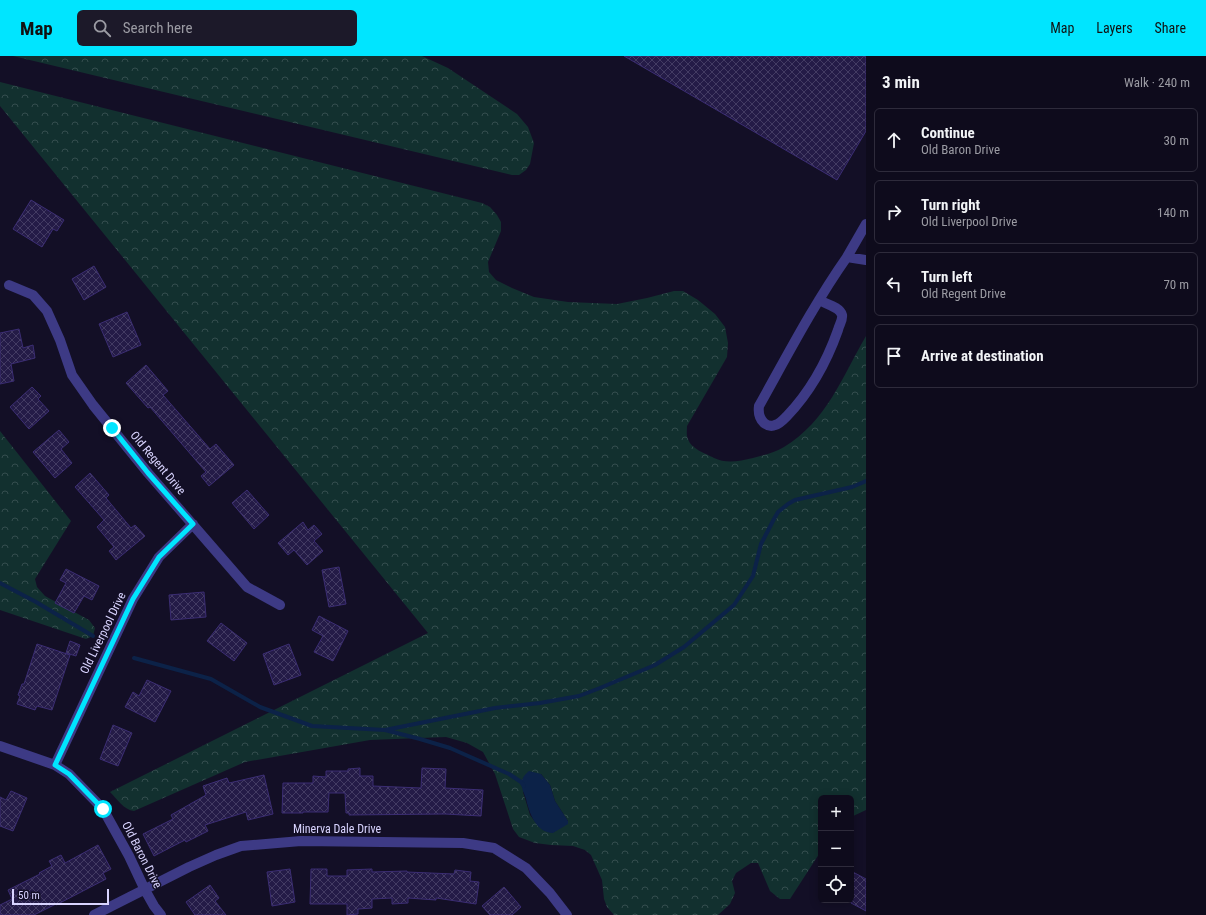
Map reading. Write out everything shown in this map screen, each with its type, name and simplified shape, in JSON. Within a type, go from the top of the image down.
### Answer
[{"type":"street","points":[[819,300],[838,309],[842,315],[842,319],[834,340],[824,364],[802,398],[780,423],[774,426],[768,426],[760,418],[758,412],[759,406],[819,300],[866,224]]},
{"type":"street","points":[[847,257],[866,260]]},
{"type":"street","name":"Old Regent Drive","points":[[9,286],[33,295],[47,311],[60,340],[72,375],[93,405],[148,473],[247,587],[280,605]]},
{"type":"street","name":"Old Liverpool Drive","points":[[55,765],[133,599],[159,557],[193,524]]},
{"type":"street","name":"Old Baron Drive","points":[[0,746],[55,765],[69,774],[103,809],[154,906],[161,915]]},
{"type":"street","name":"Minerva Dale Drive","points":[[94,915],[189,867],[241,846],[301,841],[463,843],[494,848],[526,868],[550,893],[567,915]]},
{"type":"green space","points":[[13,56],[422,56],[448,68],[517,114],[528,127],[534,143],[530,164],[526,170],[519,175],[512,175]]},
{"type":"green space","points":[[0,82],[482,203],[490,207],[501,222],[501,231],[488,262],[489,272],[496,280],[534,297],[568,302],[617,304],[674,291],[683,291],[698,300],[715,314],[725,327],[728,343],[727,357],[687,426],[687,437],[692,445],[719,460],[738,461],[769,454],[780,449],[799,436],[823,411],[866,336],[866,810],[854,816],[854,795],[818,795],[818,856],[790,899],[780,899],[770,891],[758,863],[751,863],[736,873],[732,881],[735,893],[730,904],[718,915],[614,915],[607,907],[604,899],[602,880],[591,855],[585,850],[573,846],[535,843],[519,837],[513,829],[495,774],[483,752],[467,743],[446,737],[370,740],[245,762],[134,811],[127,809],[110,792],[428,633],[0,106]],"holes":[[[541,774],[550,785],[555,801],[568,821],[539,827],[530,815],[523,792]]]},
{"type":"green space","points":[[0,431],[71,521],[35,579],[37,587],[45,596],[89,620],[95,628],[93,636],[86,639],[0,610]]},
{"type":"water","points":[[529,771],[541,774],[550,785],[555,801],[568,821],[568,824],[553,833],[542,830],[534,821],[529,810],[522,788],[522,781],[523,777]]},
{"type":"building","points":[[624,56],[866,56],[866,131],[837,180]]},
{"type":"building","points":[[31,200],[64,220],[57,231],[53,229],[42,247],[13,229]]},
{"type":"building","points":[[94,266],[106,287],[84,300],[72,279]]},
{"type":"building","points":[[127,312],[141,345],[113,357],[99,324]]},
{"type":"building","points":[[19,329],[23,348],[33,345],[35,358],[11,364],[14,381],[0,384],[0,333]]},
{"type":"building","points":[[146,365],[168,391],[163,395],[210,449],[216,444],[234,465],[209,486],[201,476],[206,472],[150,407],[148,408],[126,383]]},
{"type":"building","points":[[32,387],[41,396],[38,399],[49,411],[29,429],[10,407]]},
{"type":"building","points":[[59,430],[69,442],[61,449],[72,463],[55,478],[33,452]]},
{"type":"building","points":[[90,473],[109,495],[106,498],[131,528],[135,525],[145,536],[116,560],[109,551],[114,547],[97,527],[104,520],[75,487]]},
{"type":"building","points":[[247,490],[269,515],[254,529],[232,503]]},
{"type":"building","points":[[303,522],[308,530],[314,525],[322,534],[314,541],[323,551],[307,565],[294,550],[288,555],[278,543]]},
{"type":"building","points":[[339,567],[346,604],[329,607],[322,570]]},
{"type":"building","points":[[66,569],[99,586],[92,600],[84,596],[74,613],[55,603],[66,583],[60,580]]},
{"type":"building","points":[[204,592],[206,617],[171,620],[169,595]]},
{"type":"building","points":[[319,616],[348,631],[333,661],[314,652],[323,636],[312,630]]},
{"type":"building","points":[[221,623],[247,643],[234,661],[207,641]]},
{"type":"building","points":[[70,641],[80,645],[76,656],[66,653]]},
{"type":"building","points":[[37,644],[70,655],[52,710],[37,706],[35,710],[17,704],[20,696],[18,695],[22,684],[24,684]]},
{"type":"building","points":[[289,644],[301,675],[274,685],[263,654]]},
{"type":"building","points":[[147,680],[171,691],[155,722],[125,707],[133,692],[139,696]]},
{"type":"building","points":[[113,725],[132,733],[118,766],[100,759]]},
{"type":"building","points":[[360,768],[360,776],[373,776],[373,786],[421,788],[422,768],[446,769],[445,788],[483,790],[481,816],[445,814],[349,815],[349,813],[346,813],[345,793],[329,793],[328,812],[282,813],[283,783],[313,783],[313,776],[326,777],[326,771],[348,771],[348,769]]},
{"type":"building","points":[[264,775],[273,814],[248,820],[246,812],[205,825],[208,831],[186,842],[185,840],[154,856],[143,834],[173,819],[171,815],[206,795],[203,786],[227,778],[229,783]]},
{"type":"building","points":[[11,791],[27,798],[13,831],[0,826],[0,797],[6,800]]},
{"type":"building","points":[[98,845],[111,869],[103,873],[106,879],[34,915],[0,915],[0,905],[12,899],[8,890],[40,874],[39,873],[52,866],[49,861],[61,855],[65,863]]},
{"type":"building","points":[[290,869],[295,902],[272,906],[267,872]]},
{"type":"building","points":[[311,869],[327,869],[327,876],[347,876],[347,870],[372,869],[372,872],[407,871],[454,874],[455,870],[471,872],[470,881],[479,882],[476,904],[436,898],[436,900],[408,898],[408,903],[392,904],[392,898],[372,899],[372,908],[358,909],[358,914],[347,915],[347,904],[310,904]]},
{"type":"building","points":[[854,873],[866,879],[866,911],[851,903],[854,903]]},
{"type":"building","points":[[210,885],[219,898],[215,901],[226,915],[195,915],[186,902]]},
{"type":"building","points":[[504,887],[521,907],[512,915],[490,915],[482,906]]},
{"type":"waterway","points":[[385,730],[495,708],[540,703],[579,696],[655,665],[684,647],[734,605],[753,576],[761,544],[778,512],[795,500],[852,487],[866,481]]},
{"type":"waterway","points":[[0,583],[36,602],[93,636]]},
{"type":"waterway","points":[[134,658],[211,679],[260,707],[312,726],[385,730],[450,748],[509,774],[521,782],[524,786]]},
{"type":"route","points":[[103,809],[69,774],[55,765],[133,599],[159,557],[193,524],[148,473],[112,428]]}]
